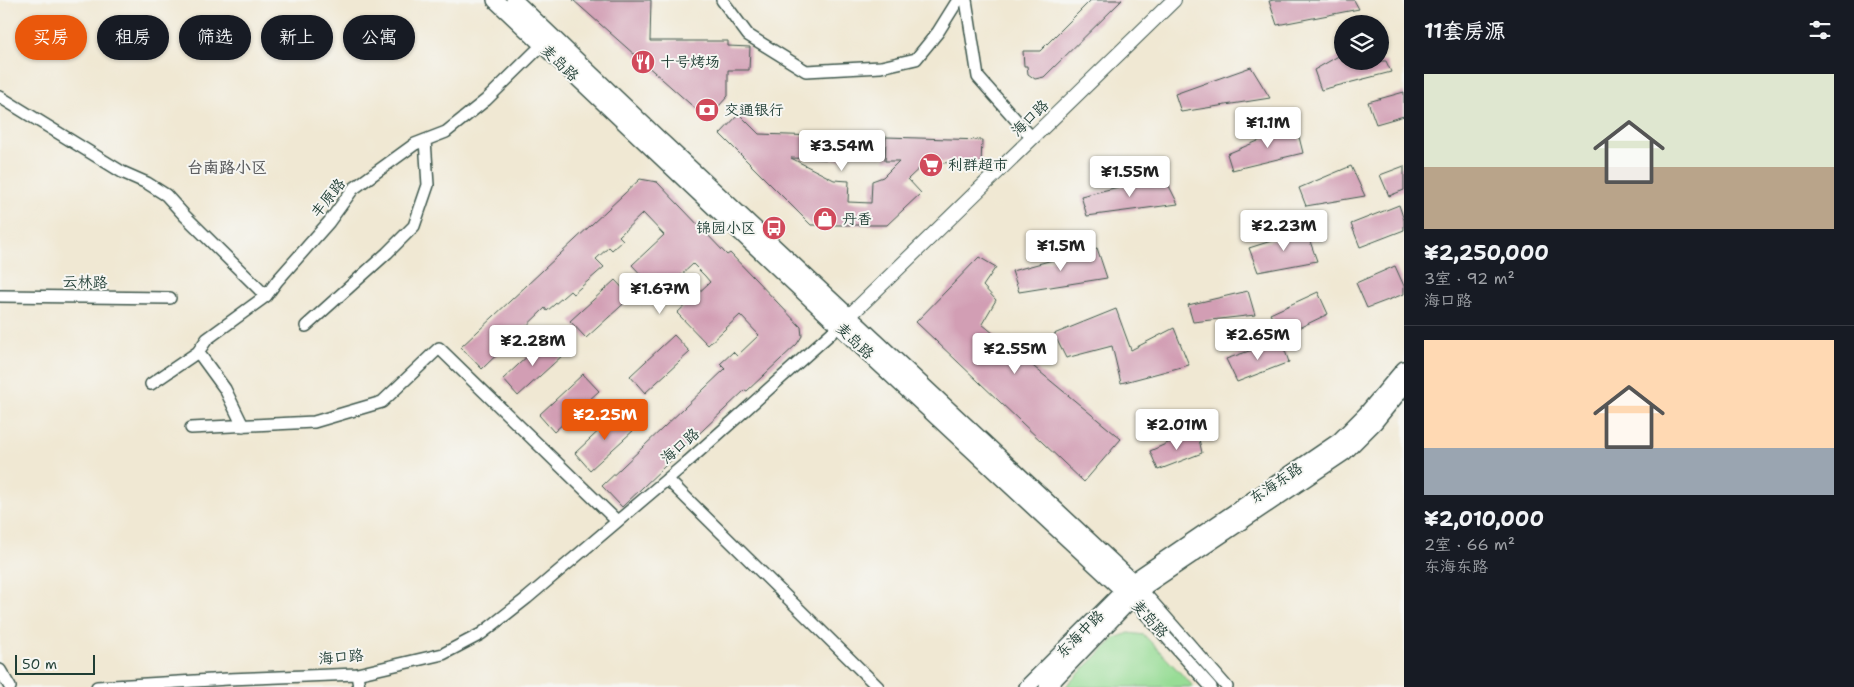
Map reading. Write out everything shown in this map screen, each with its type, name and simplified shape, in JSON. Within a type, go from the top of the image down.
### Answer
[{"type":"main road","name":"麦岛路","points":[[495,0],[844,321],[1132,590]]},
{"type":"main road","name":"麦岛路","points":[[514,0],[844,321]]},
{"type":"main road","name":"东海东路","points":[[1132,590],[1339,441],[1366,414],[1404,369]]},
{"type":"main road","name":"东海东路","points":[[1132,590],[1345,452],[1374,423],[1404,386]]},
{"type":"main road","name":"东海中路","points":[[1027,687],[1132,590]]},
{"type":"main road","name":"东海中路","points":[[1047,687],[1132,590]]},
{"type":"street","points":[[722,0],[748,35],[806,71],[881,67],[916,59],[938,32],[958,0]]},
{"type":"street","points":[[966,0],[978,77],[1032,138]]},
{"type":"street","name":"海口路","points":[[97,687],[357,674],[443,654],[481,634],[527,598],[667,479],[844,321],[1174,0]]},
{"type":"street","name":"丰原路","points":[[151,384],[198,352],[208,339],[266,296],[329,222],[354,189],[415,144],[446,132],[486,100],[542,45]]},
{"type":"street","points":[[0,97],[122,172],[147,183],[166,195],[266,296]]},
{"type":"street","points":[[306,326],[414,226],[428,185],[425,140]]},
{"type":"street","name":"云林路","points":[[0,296],[170,298]]},
{"type":"street","points":[[191,428],[314,422],[382,402],[439,348],[617,521]]},
{"type":"street","points":[[198,352],[225,389],[243,426]]},
{"type":"street","points":[[667,479],[878,687]]},
{"type":"street","name":"麦岛路","points":[[1132,590],[1211,687]]},
{"type":"street","name":"麦岛路","points":[[1132,590],[1227,687]]},
{"type":"street","points":[[0,670],[10,687]]},
{"type":"street","points":[[357,674],[359,687]]},
{"type":"green space","points":[[1129,633],[1144,635],[1194,687],[1065,687],[1115,638]]},
{"type":"building","points":[[573,0],[651,0],[650,41],[728,41],[728,46],[750,47],[749,70],[728,70],[728,96],[707,119]]},
{"type":"building","points":[[1091,0],[1122,0],[1044,77],[1035,79],[1028,74],[1027,66],[1024,66],[1023,51],[1040,51]]},
{"type":"building","points":[[1354,0],[1359,9],[1277,25],[1269,1]]},
{"type":"building","points":[[1334,59],[1334,70],[1389,70],[1389,68],[1391,72],[1321,90],[1314,70]]},
{"type":"building","points":[[1251,67],[1270,98],[1181,112],[1175,94]]},
{"type":"building","points":[[1404,92],[1404,116],[1376,124],[1368,102]]},
{"type":"building","points":[[739,114],[759,134],[847,137],[847,160],[791,158],[834,180],[849,181],[848,202],[871,203],[872,181],[883,177],[899,161],[885,161],[886,137],[982,140],[981,164],[926,162],[908,179],[921,193],[887,225],[811,225],[720,134]]},
{"type":"building","points":[[1296,125],[1303,153],[1232,170],[1227,154]]},
{"type":"building","points":[[1351,166],[1365,196],[1306,206],[1299,188]]},
{"type":"building","points":[[1404,166],[1404,190],[1389,196],[1380,175]]},
{"type":"building","points":[[1164,176],[1178,204],[1087,216],[1081,196]]},
{"type":"building","points":[[640,179],[657,182],[727,255],[730,253],[801,327],[802,336],[797,344],[747,391],[745,390],[622,507],[602,486],[725,369],[720,364],[733,352],[737,356],[759,335],[740,315],[708,345],[677,313],[710,282],[693,264],[660,295],[632,265],[664,235],[643,213],[619,236],[623,240],[612,250],[609,247],[596,259],[604,267],[573,294],[570,291],[547,311],[545,308],[482,369],[461,347]]},
{"type":"building","points":[[1399,205],[1404,220],[1404,230],[1360,247],[1351,224]]},
{"type":"building","points":[[1306,230],[1317,261],[1258,272],[1249,248]]},
{"type":"building","points":[[1097,248],[1107,278],[1019,292],[1012,271]]},
{"type":"building","points":[[979,257],[996,267],[983,286],[996,300],[982,324],[1121,439],[1084,482],[916,322]]},
{"type":"building","points":[[1395,266],[1404,286],[1404,294],[1367,308],[1356,283]]},
{"type":"building","points":[[615,280],[631,297],[586,338],[570,321]]},
{"type":"building","points":[[1248,291],[1255,315],[1193,322],[1188,305]]},
{"type":"building","points":[[1318,292],[1328,314],[1282,336],[1270,314]]},
{"type":"building","points":[[1116,309],[1131,350],[1174,328],[1189,365],[1121,383],[1112,346],[1066,358],[1054,334]]},
{"type":"building","points":[[674,335],[690,352],[645,393],[630,376]]},
{"type":"building","points":[[547,338],[563,355],[518,396],[503,379]]},
{"type":"building","points":[[1281,340],[1289,362],[1237,382],[1226,359]]},
{"type":"building","points":[[583,374],[599,391],[554,432],[539,415]]},
{"type":"building","points":[[619,412],[635,429],[590,470],[575,453]]},
{"type":"building","points":[[1197,430],[1202,453],[1158,470],[1150,451]]},
{"type":"place","name":"十号烤场","points":[[643,62]]},
{"type":"place","name":"交通银行","points":[[707,110]]},
{"type":"place","name":"利群超市","points":[[931,165]]},
{"type":"place","name":"丹香","points":[[825,219]]},
{"type":"place","name":"锦园小区","points":[[774,228]]},
{"type":"district","name":"台南路小区","points":[[227,167]]}]
